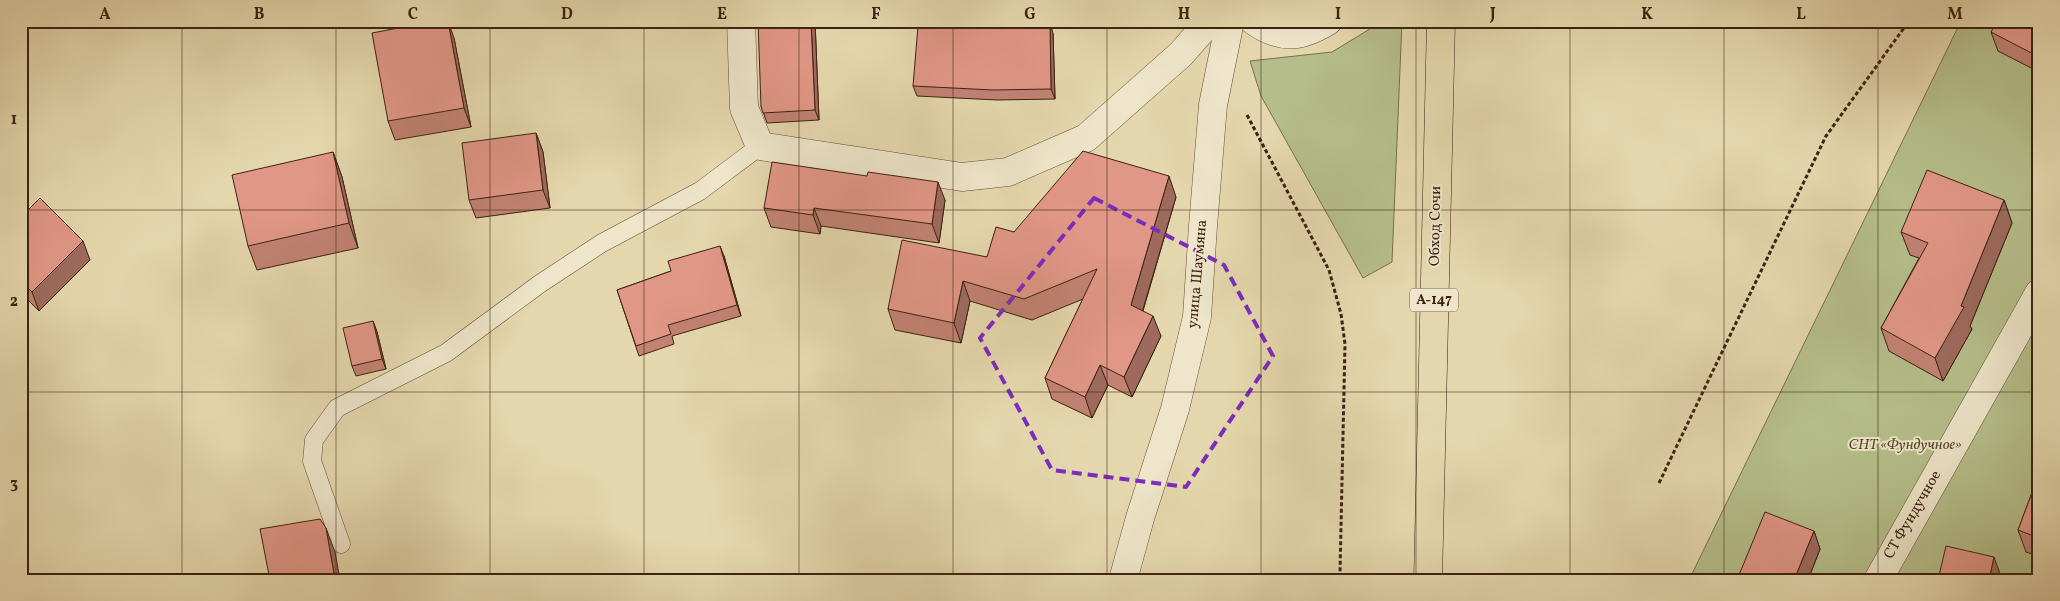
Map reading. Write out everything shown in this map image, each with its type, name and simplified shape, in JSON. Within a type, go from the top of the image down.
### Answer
[{"type":"highway","name":"Обход Сочи","points":[[1428,580],[1441,21]]},
{"type":"street","points":[[741,21],[744,108],[760,146],[962,177],[1008,172],[1086,138],[1181,54],[1210,21]]},
{"type":"street","name":"улица Шаумяна","points":[[1124,580],[1140,518],[1175,409],[1197,317],[1202,226],[1214,105],[1230,21]]},
{"type":"street","points":[[1254,21],[1279,34],[1295,35],[1313,30],[1328,21]]},
{"type":"street","name":"СТ Фундучное","points":[[1878,580],[2039,294]]},
{"type":"lane","points":[[341,544],[312,461],[314,440],[337,408],[446,353],[541,283],[602,243],[700,191],[760,146]]},
{"type":"path","points":[[1659,483],[1826,136],[1909,21]]},
{"type":"path","points":[[1222,66],[1329,270],[1341,314],[1346,344],[1340,572]]},
{"type":"path","points":[[1527,575],[1527,580]]},
{"type":"highlighted area","points":[[1094,198],[1224,265],[1273,356],[1186,487],[1052,470],[980,338]]},
{"type":"green space","points":[[1383,21],[1402,21],[1392,262],[1363,278],[1261,96],[1250,61],[1332,52]]},
{"type":"green space","name":"СНТ «Фундучное»","points":[[1961,21],[2039,21],[2039,580],[1689,580]]},
{"type":"building","points":[[435,21],[448,21],[464,108],[388,121],[372,33]]},
{"type":"building","points":[[758,21],[811,21],[815,110],[763,113],[761,106]]},
{"type":"building","points":[[1997,21],[2039,21],[2039,57],[1991,32]]},
{"type":"building","points":[[1050,23],[1051,89],[993,90],[913,86],[918,26]]},
{"type":"building","points":[[536,133],[543,190],[469,200],[462,143]]},
{"type":"building","points":[[1083,151],[1169,176],[1131,305],[1153,316],[1124,377],[1100,365],[1085,397],[1045,378],[1097,269],[1024,299],[963,281],[954,323],[888,309],[902,240],[987,257],[996,227],[1014,232]]},
{"type":"building","points":[[333,152],[349,223],[248,246],[232,175]]},
{"type":"building","points":[[772,162],[867,176],[868,172],[938,182],[932,224],[814,208],[813,215],[764,208]]},
{"type":"building","points":[[1927,170],[2004,200],[1961,306],[1964,307],[1935,358],[1881,328],[1928,243],[1901,232]]},
{"type":"building","points":[[40,198],[83,241],[32,292],[21,281],[21,217]]},
{"type":"building","points":[[720,246],[737,305],[668,325],[671,334],[636,346],[617,290],[671,271],[668,261]]},
{"type":"building","points":[[373,321],[382,359],[352,366],[343,328]]},
{"type":"building","points":[[2039,474],[2039,538],[2018,530]]},
{"type":"building","points":[[1765,512],[1814,531],[1794,580],[1750,580],[1739,575]]},
{"type":"building","points":[[320,519],[326,528],[334,574],[344,580],[270,580],[260,529]]},
{"type":"building","points":[[1946,546],[1994,557],[1989,580],[1938,580]]},
{"type":"building","points":[[414,577],[415,580],[404,580]]}]
